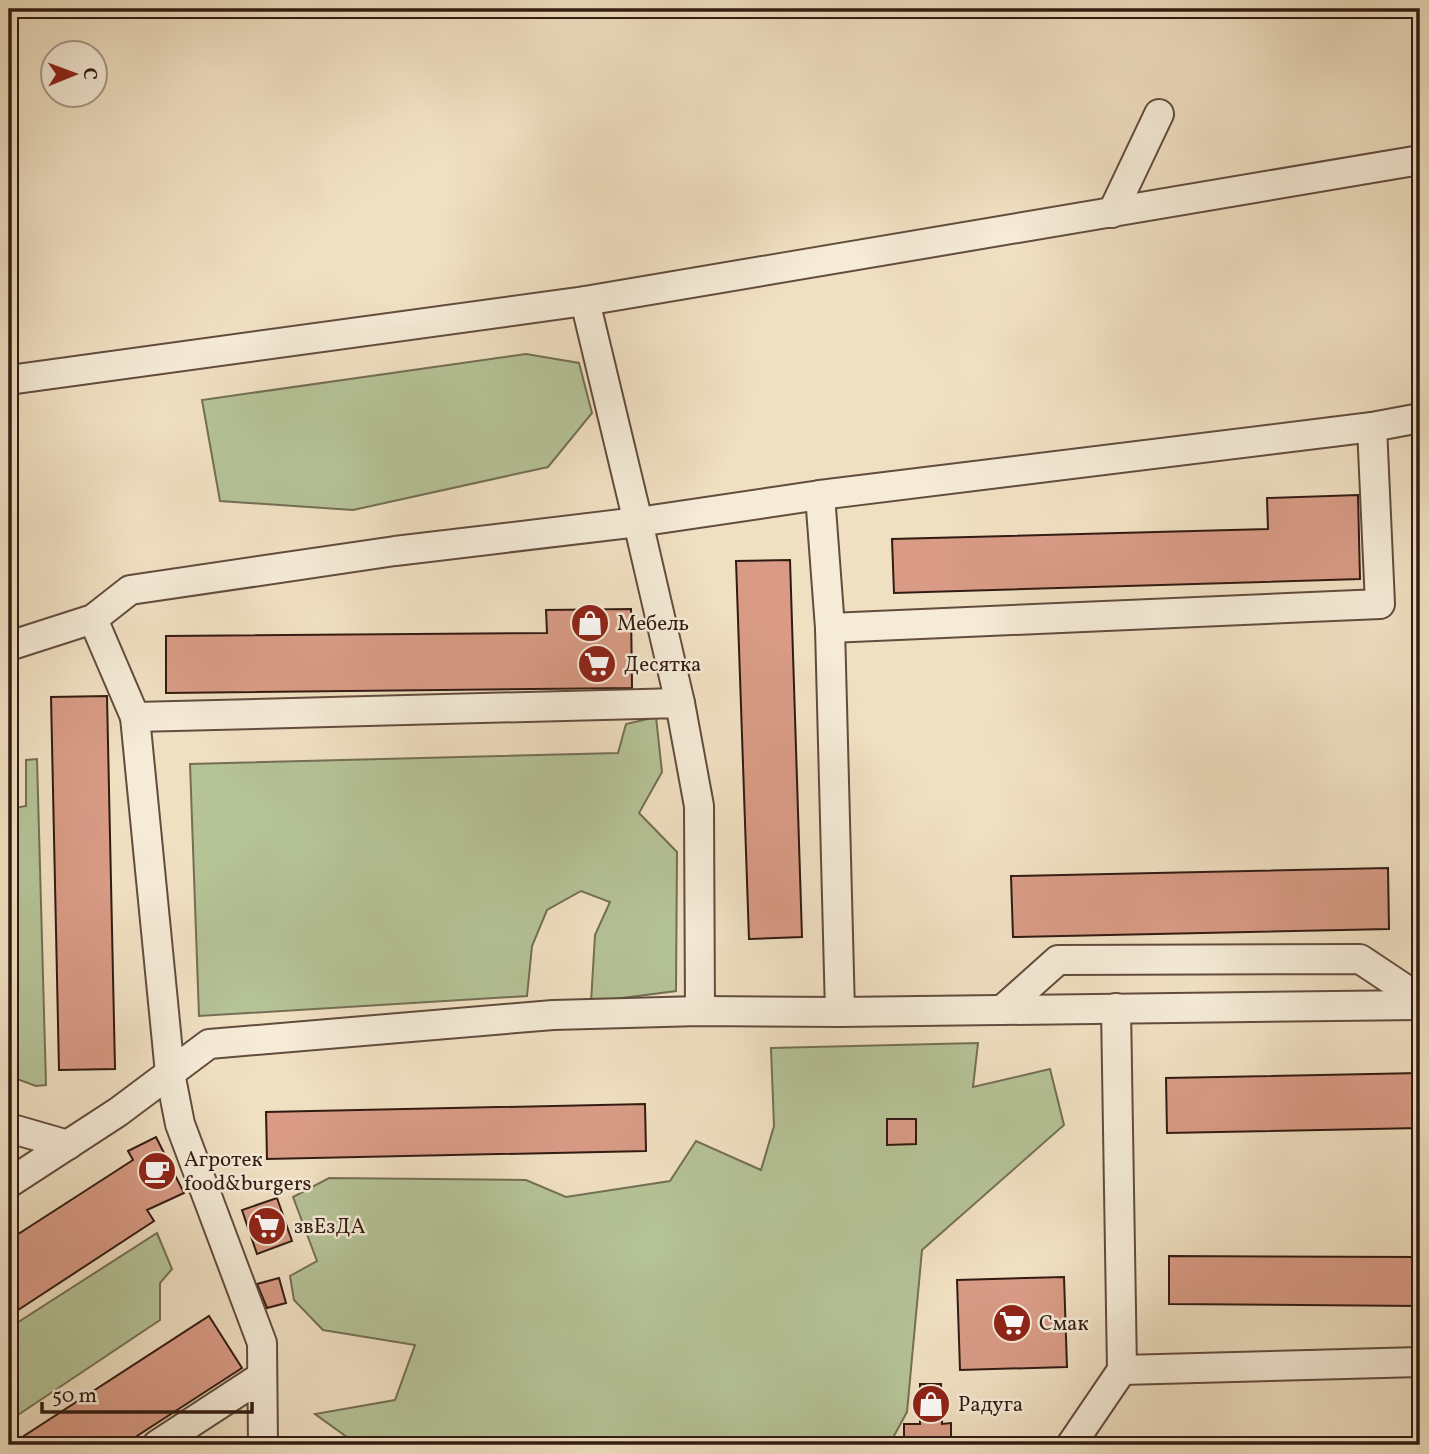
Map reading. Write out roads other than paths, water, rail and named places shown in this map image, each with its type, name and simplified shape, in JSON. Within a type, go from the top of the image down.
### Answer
[{"type":"street","points":[[1112,213],[1158,114]]},
{"type":"street","points":[[9,380],[585,301],[1420,160]]},
{"type":"street","points":[[585,301],[680,703],[699,806],[700,1011]]},
{"type":"street","points":[[9,646],[93,618],[130,590],[395,551],[1372,427],[1420,418]]},
{"type":"street","points":[[830,628],[1380,604],[1372,427]]},
{"type":"street","points":[[820,495],[830,628],[840,1012]]},
{"type":"street","points":[[93,618],[135,717],[170,1073],[180,1124],[262,1343],[263,1445]]},
{"type":"street","points":[[135,717],[680,703]]},
{"type":"street","points":[[1002,1010],[1058,960],[1360,959],[1420,999]]},
{"type":"street","points":[[9,1183],[118,1112],[209,1044],[553,1015],[700,1011],[840,1012],[1420,1005]]},
{"type":"street","points":[[1071,1445],[1122,1370],[1116,1008]]},
{"type":"street","points":[[9,1128],[68,1145]]},
{"type":"street","points":[[1122,1370],[1420,1362]]},
{"type":"street","points":[[158,1445],[261,1377]]},
{"type":"place","name":"Мебель","points":[[590,623]]},
{"type":"place","name":"Десятка","points":[[597,664]]},
{"type":"place","name":"Агротек food&burgers","points":[[157,1171]]},
{"type":"place","name":"звЕзДА","points":[[267,1226]]},
{"type":"place","name":"Смак","points":[[1012,1323]]},
{"type":"place","name":"Радуга","points":[[931,1404]]}]
